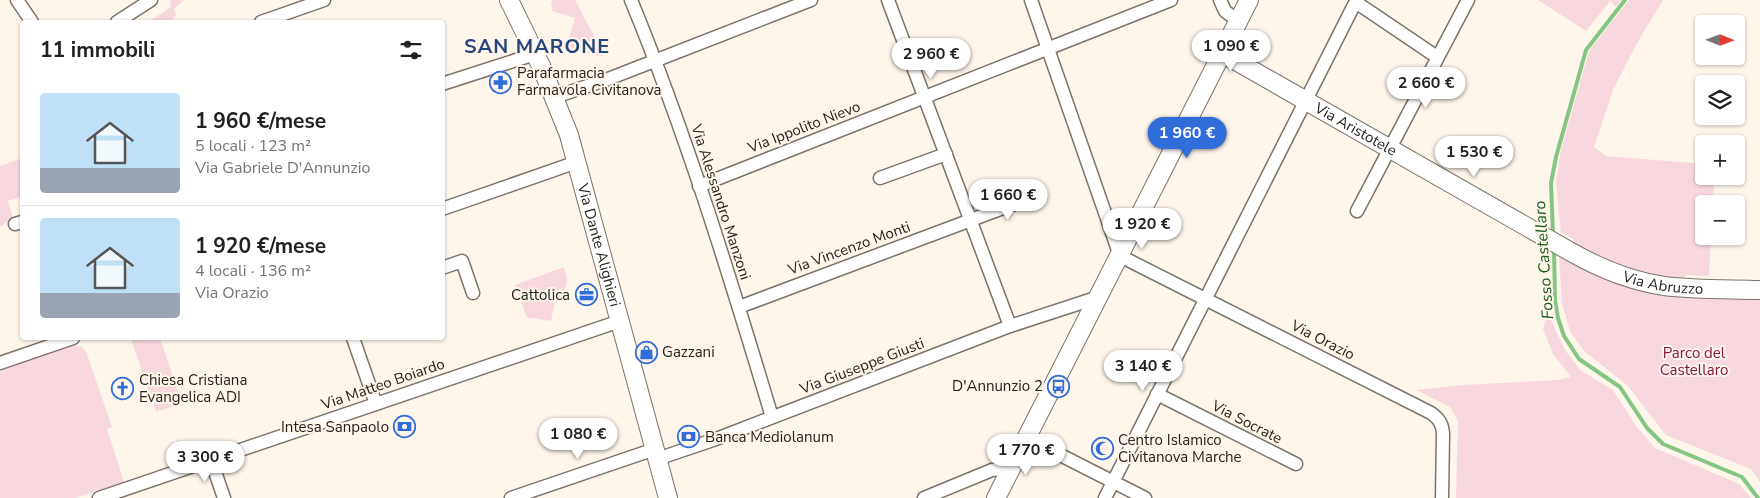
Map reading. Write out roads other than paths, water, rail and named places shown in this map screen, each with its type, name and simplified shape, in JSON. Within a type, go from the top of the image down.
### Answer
[{"type":"main road","name":"Via Dante Alighieri","points":[[509,0],[555,97],[577,162],[668,498]]},
{"type":"main road","points":[[996,498],[1027,438],[1090,304],[1120,256],[1249,0]]},
{"type":"main road","name":"Via Aristotele","points":[[1222,53],[1570,252]]},
{"type":"main road","name":"Via Abruzzo","points":[[1570,252],[1626,277],[1662,286],[1760,290]]},
{"type":"street","points":[[17,0],[31,20]]},
{"type":"street","points":[[120,20],[150,0]]},
{"type":"street","points":[[267,20],[324,0]]},
{"type":"street","name":"Via Alessandro Manzoni","points":[[631,0],[656,61],[700,186],[772,418]]},
{"type":"street","points":[[555,97],[656,61],[811,0]]},
{"type":"street","points":[[888,0],[1010,326]]},
{"type":"street","points":[[1031,0],[1120,256]]},
{"type":"street","name":"Via Ippolito Nievo","points":[[700,186],[1172,0]]},
{"type":"street","points":[[1220,0],[1226,11],[1238,21]]},
{"type":"street","points":[[1357,211],[1468,0]]},
{"type":"street","points":[[1105,498],[1354,5],[1360,5],[1437,57]]},
{"type":"street","points":[[445,83],[535,54]]},
{"type":"street","points":[[880,178],[946,154]]},
{"type":"street","points":[[445,208],[577,162]]},
{"type":"street","name":"Via Vincenzo Monti","points":[[738,307],[1035,196]]},
{"type":"street","name":"Via Orazio","points":[[1120,256],[1438,418],[1442,424],[1443,433],[1442,498]]},
{"type":"street","points":[[445,267],[462,261],[473,293]]},
{"type":"street","name":"Via Giuseppe Giusti","points":[[511,498],[772,418],[1010,326],[1090,304]]},
{"type":"street","name":"Via Matteo Boiardo","points":[[99,498],[620,321]]},
{"type":"street","points":[[0,363],[67,340]]},
{"type":"street","points":[[354,340],[376,404]]},
{"type":"street","name":"Via Socrate","points":[[1157,394],[1296,464]]},
{"type":"street","points":[[1027,438],[1145,498]]},
{"type":"street","points":[[211,460],[224,498]]},
{"type":"street","points":[[924,498],[992,470],[1000,469],[1009,474]]},
{"type":"waterway","name":"Fosso Castellaro","points":[[1553,235],[1551,183],[1556,157],[1586,50],[1625,0]]},
{"type":"waterway","name":"Fosso Castellaro","points":[[1554,249],[1555,300],[1558,318],[1564,336],[1579,359],[1620,387],[1647,428],[1663,444],[1742,477],[1758,498]]},
{"type":"place","name":"Parafarmacia Farmavola Civitanova","points":[[501,82]]},
{"type":"place","name":"Cattolica","points":[[586,295]]},
{"type":"place","name":"Gazzani","points":[[646,352]]},
{"type":"place","name":"D'Annunzio 2","points":[[1059,386]]},
{"type":"place","name":"Chiesa Cristiana Evangelica ADI","points":[[123,389]]},
{"type":"place","name":"Intesa Sanpaolo","points":[[405,427]]},
{"type":"place","name":"Banca Mediolanum","points":[[689,437]]},
{"type":"place","name":"Centro Islamico Civitanova Marche","points":[[1102,449]]},
{"type":"district","name":"SAN MARONE","points":[[537,46]]},
{"type":"park label","name":"Parco del Castellaro","points":[[1694,362]]}]
